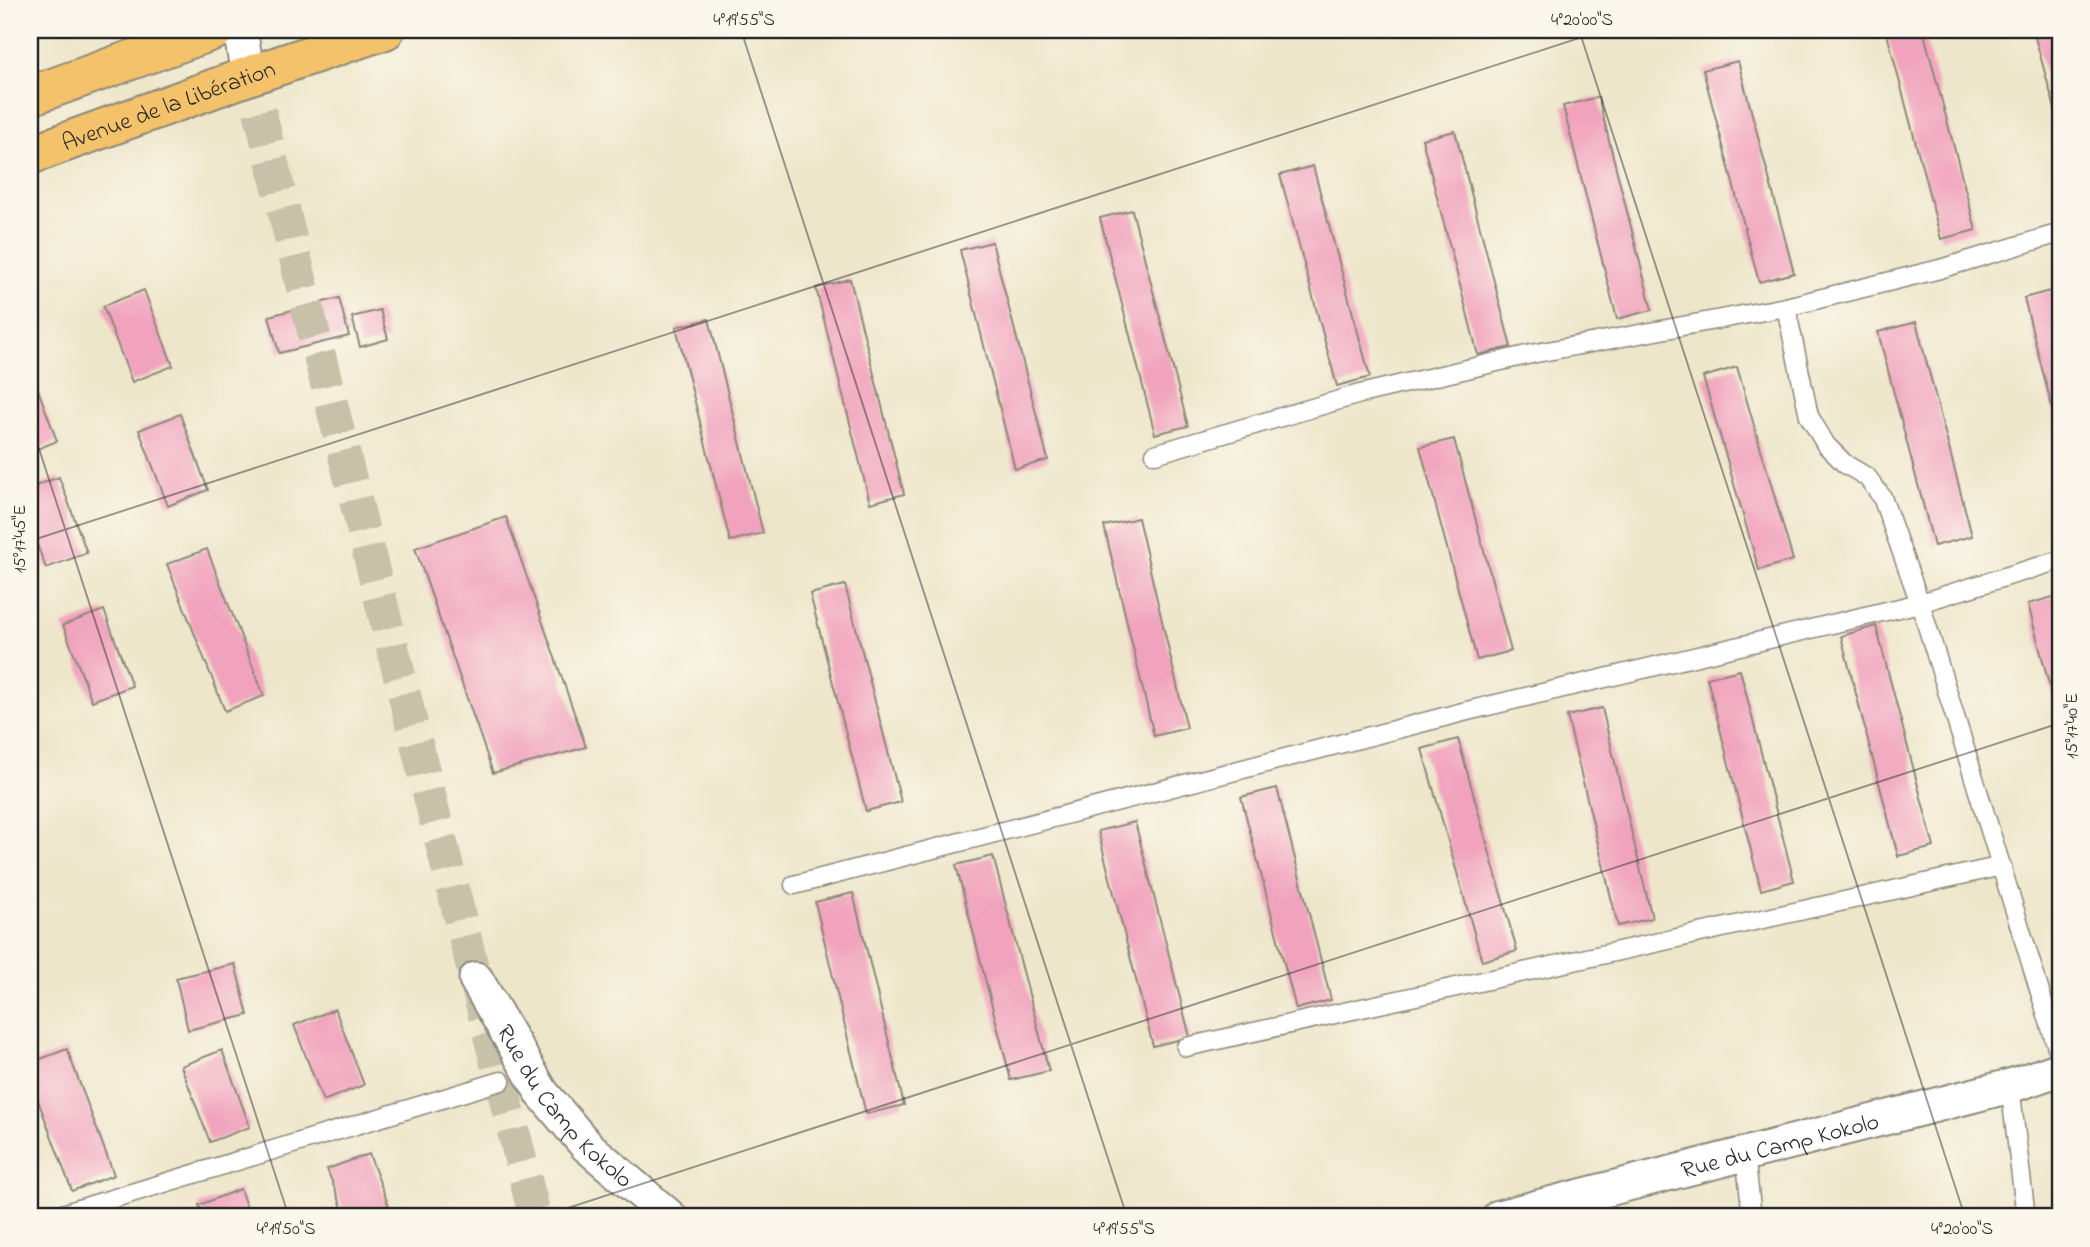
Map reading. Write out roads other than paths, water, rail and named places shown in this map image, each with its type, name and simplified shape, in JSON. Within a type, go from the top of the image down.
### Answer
[{"type":"main road","points":[[30,96],[215,30]]},
{"type":"main road","name":"Avenue de la Libération","points":[[30,155],[385,30]]},
{"type":"street","name":"Avenue de la Libération","points":[[240,30],[246,63]]},
{"type":"street","name":"Rue du Camp Kokolo","points":[[476,979],[542,1093],[587,1146],[670,1217]]},
{"type":"street","name":"Rue du Camp Kokolo","points":[[1499,1217],[2010,1086],[2060,1069]]},
{"type":"lane","points":[[1155,454],[1360,394],[1531,354],[1786,307],[1940,269],[2060,233]]},
{"type":"lane","points":[[1786,307],[1808,416],[1826,445],[1845,464],[1867,477],[1882,497],[1920,603],[2060,1057]]},
{"type":"lane","points":[[794,885],[1467,711],[1920,603],[2060,560]]},
{"type":"lane","points":[[1186,1047],[2002,866]]},
{"type":"lane","points":[[52,1217],[501,1081]]},
{"type":"lane","points":[[2010,1086],[2026,1217]]},
{"type":"lane","points":[[1745,1153],[1752,1217]]},
{"type":"tunnel","points":[[246,63],[535,1217]]}]
